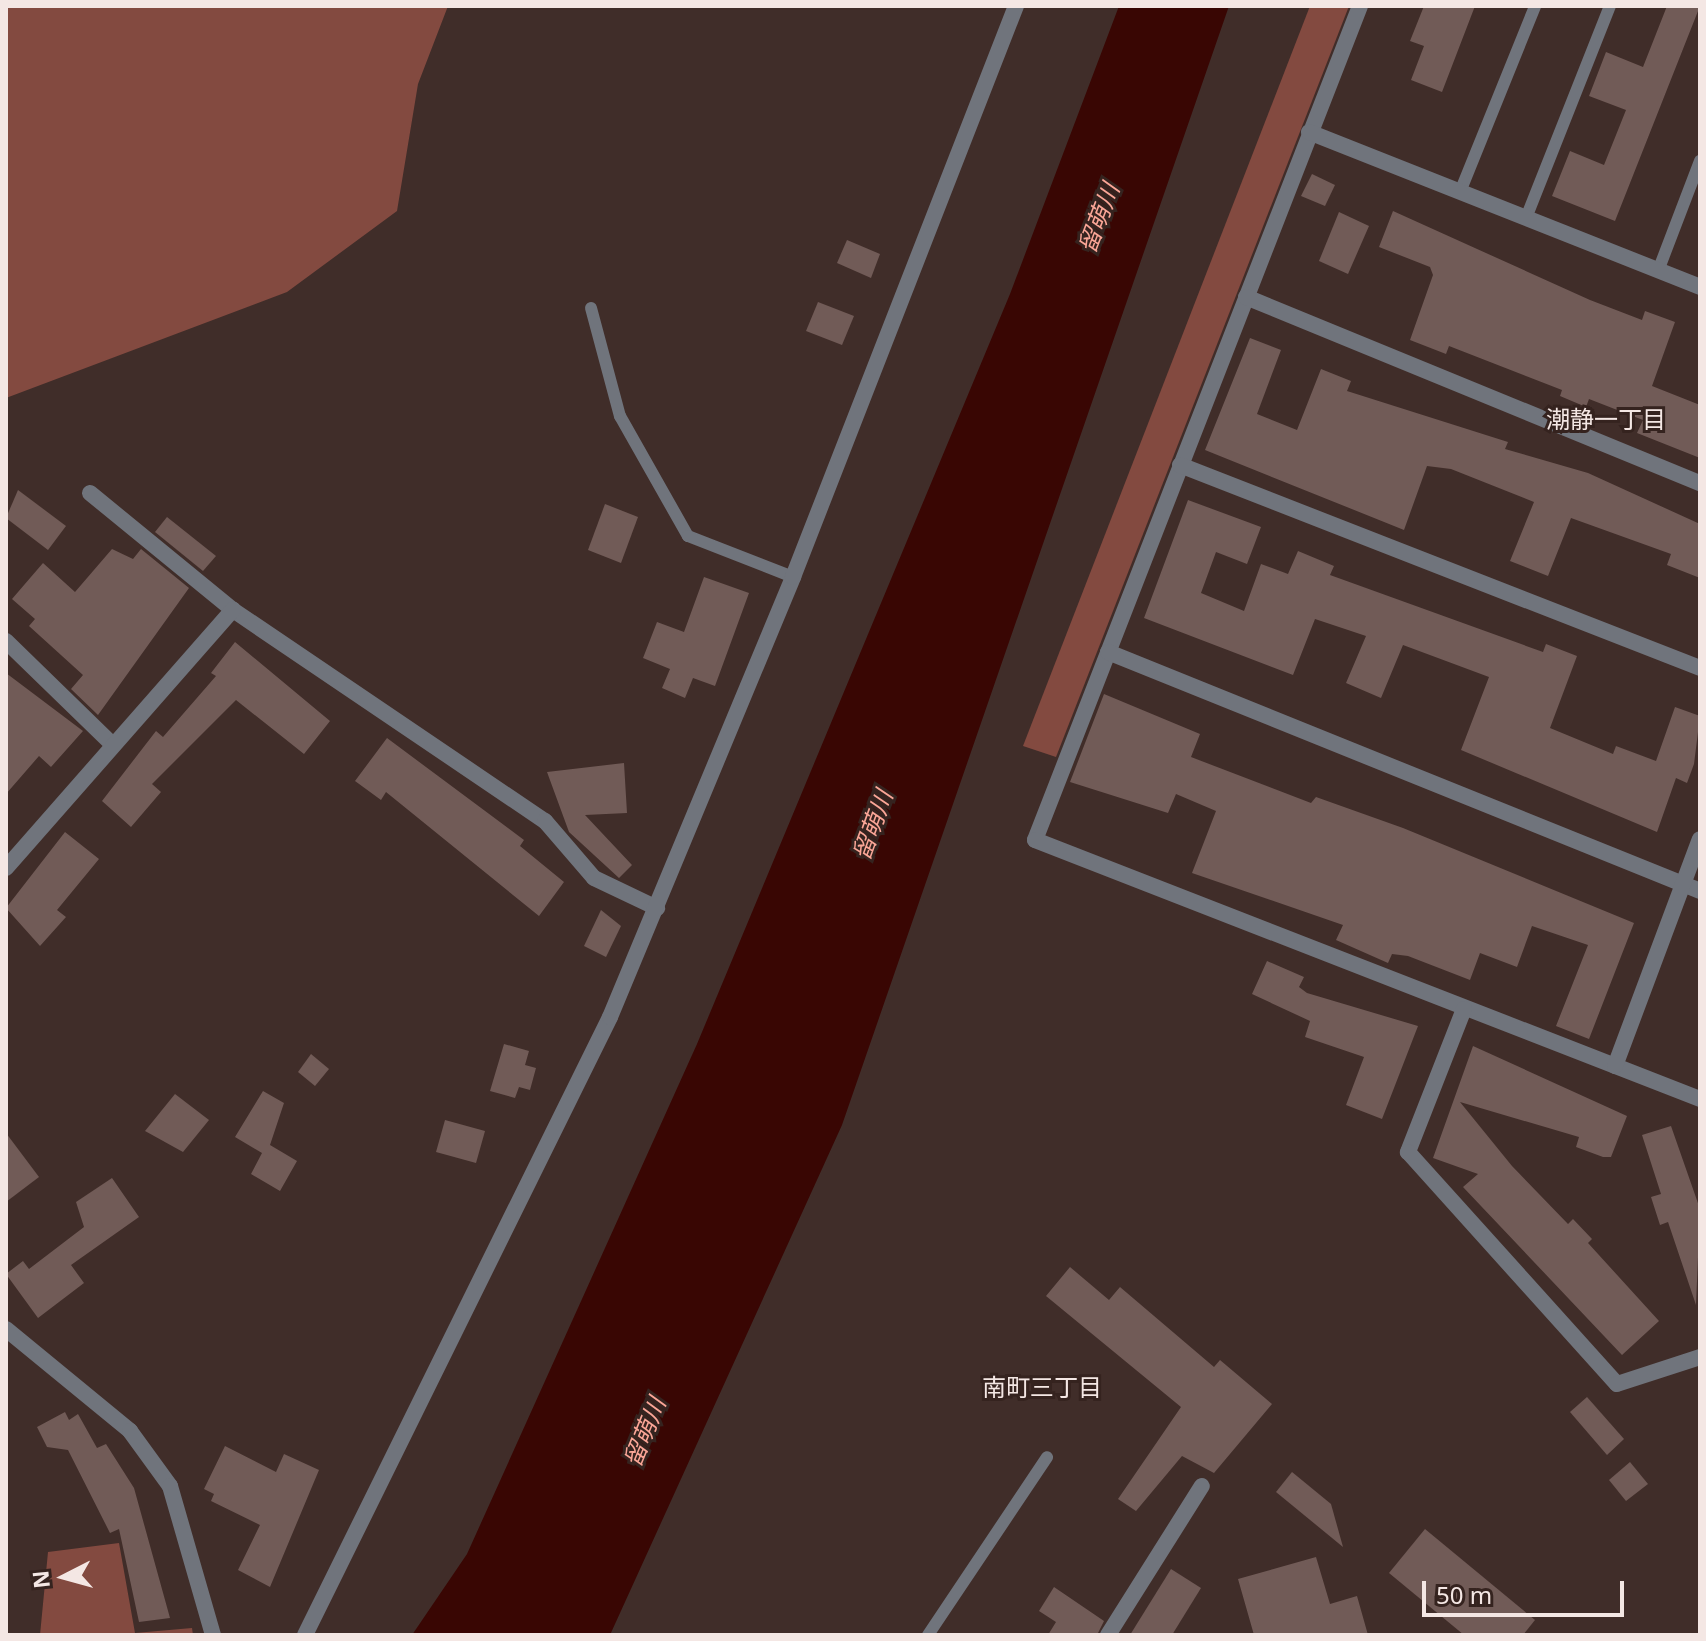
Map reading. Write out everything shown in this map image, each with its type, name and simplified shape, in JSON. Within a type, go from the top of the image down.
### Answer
[{"type":"street","points":[[305,1635],[657,908],[793,577],[1016,6]]},
{"type":"street","points":[[1360,6],[1035,840],[1700,1099]]},
{"type":"street","points":[[1309,132],[1700,287]]},
{"type":"street","points":[[1246,297],[1700,483]]},
{"type":"street","points":[[1180,465],[1700,668]]},
{"type":"street","points":[[90,493],[233,610],[545,821],[594,878],[657,908]]},
{"type":"street","points":[[6,868],[233,610]]},
{"type":"street","points":[[6,641],[113,745]]},
{"type":"street","points":[[1108,652],[1700,891]]},
{"type":"street","points":[[1615,1066],[1700,839]]},
{"type":"street","points":[[1464,1009],[1408,1152],[1617,1384],[1700,1357]]},
{"type":"street","points":[[6,1329],[130,1431],[170,1486],[213,1635]]},
{"type":"street","points":[[1108,1635],[1202,1486]]},
{"type":"lane","points":[[1460,192],[1535,6]]},
{"type":"lane","points":[[1526,218],[1610,6]]},
{"type":"lane","points":[[1658,271],[1700,161]]},
{"type":"lane","points":[[591,308],[620,416],[688,536],[793,577]]},
{"type":"lane","points":[[928,1635],[1047,1457]]},
{"type":"shaded area","points":[[6,6],[448,6],[418,84],[397,211],[287,292],[6,398]]},
{"type":"shaded area","points":[[1310,6],[1349,6],[1056,757],[1023,746]]},
{"type":"shaded area","points":[[119,1543],[135,1633],[192,1628],[193,1635],[40,1635],[48,1552]]},
{"type":"water","name":"留萌川","points":[[1119,6],[1229,6],[842,1125],[610,1635],[412,1635],[467,1554],[697,1044],[1010,294]]},
{"type":"building","points":[[1424,6],[1475,6],[1442,92],[1411,80],[1424,46],[1410,41]]},
{"type":"building","points":[[1667,6],[1700,6],[1615,221],[1552,196],[1570,151],[1604,165],[1626,110],[1589,96],[1606,52],[1643,67]]},
{"type":"building","points":[[1312,174],[1335,185],[1325,206],[1301,196]]},
{"type":"building","points":[[1393,211],[1590,300],[1642,320],[1645,311],[1675,322],[1652,386],[1700,405],[1700,458],[1637,433],[1643,420],[1589,399],[1586,407],[1560,396],[1562,390],[1449,346],[1446,354],[1410,340],[1433,275],[1430,267],[1379,247]]},
{"type":"building","points":[[1339,212],[1369,226],[1348,274],[1319,261]]},
{"type":"building","points":[[847,240],[880,254],[871,278],[837,263]]},
{"type":"building","points":[[818,302],[854,316],[842,345],[806,331]]},
{"type":"building","points":[[1250,338],[1281,350],[1257,414],[1297,430],[1321,369],[1351,381],[1347,391],[1508,442],[1505,449],[1588,473],[1700,524],[1700,578],[1667,565],[1671,554],[1571,518],[1548,576],[1510,561],[1534,502],[1451,469],[1427,466],[1404,530],[1205,450]]},
{"type":"building","points":[[18,490],[66,526],[48,550],[6,518]]},
{"type":"building","points":[[1188,500],[1261,527],[1247,564],[1216,552],[1201,593],[1244,611],[1261,564],[1288,574],[1298,551],[1334,566],[1330,575],[1543,652],[1546,644],[1577,656],[1550,728],[1613,754],[1616,746],[1656,761],[1675,707],[1700,716],[1694,764],[1687,783],[1676,778],[1657,832],[1461,750],[1489,677],[1403,645],[1381,698],[1346,683],[1366,636],[1315,619],[1293,675],[1144,618]]},
{"type":"building","points":[[605,504],[638,517],[621,563],[588,550]]},
{"type":"building","points":[[167,517],[216,556],[203,571],[155,532]]},
{"type":"building","points":[[112,549],[133,559],[141,549],[189,588],[98,715],[71,689],[83,675],[29,626],[35,619],[12,599],[43,563],[75,592]]},
{"type":"building","points":[[704,577],[749,593],[715,686],[693,678],[685,698],[662,688],[670,669],[643,658],[657,622],[684,632]]},
{"type":"building","points":[[235,642],[330,721],[304,754],[236,700],[152,784],[161,792],[131,827],[102,801],[156,731],[163,737],[216,676],[211,673]]},
{"type":"building","points":[[6,673],[83,731],[51,767],[39,756],[6,794]]},
{"type":"building","points":[[1104,694],[1200,734],[1191,757],[1311,803],[1316,797],[1403,828],[1634,923],[1589,1039],[1556,1026],[1588,945],[1532,926],[1517,967],[1480,953],[1470,980],[1408,956],[1392,954],[1388,963],[1336,940],[1343,925],[1192,873],[1216,811],[1176,794],[1168,813],[1070,782]]},
{"type":"building","points":[[387,738],[524,840],[520,846],[564,882],[539,916],[386,792],[381,800],[355,781]]},
{"type":"building","points":[[624,763],[627,813],[585,815],[632,865],[619,878],[569,832],[547,772]]},
{"type":"building","points":[[65,832],[99,859],[57,910],[66,917],[40,946],[6,908]]},
{"type":"building","points":[[601,910],[621,926],[606,957],[584,946]]},
{"type":"building","points":[[1267,961],[1304,977],[1299,987],[1307,993],[1418,1026],[1382,1119],[1346,1105],[1364,1057],[1305,1037],[1310,1021],[1252,994]]},
{"type":"building","points":[[504,1044],[529,1051],[525,1065],[536,1068],[530,1090],[519,1087],[515,1098],[490,1091]]},
{"type":"building","points":[[1473,1046],[1627,1116],[1611,1157],[1603,1157],[1576,1147],[1579,1137],[1460,1102],[1512,1166],[1568,1224],[1573,1219],[1592,1239],[1588,1243],[1659,1321],[1622,1355],[1463,1187],[1478,1174],[1433,1158]]},
{"type":"building","points":[[311,1054],[329,1069],[315,1086],[298,1072]]},
{"type":"building","points":[[263,1091],[284,1103],[270,1145],[297,1161],[280,1191],[251,1174],[262,1153],[235,1137]]},
{"type":"building","points":[[175,1094],[209,1120],[183,1152],[145,1131]]},
{"type":"building","points":[[445,1120],[485,1131],[476,1163],[436,1152]]},
{"type":"building","points":[[1671,1126],[1700,1209],[1696,1305],[1668,1222],[1660,1225],[1651,1197],[1661,1194],[1642,1135]]},
{"type":"building","points":[[6,1133],[39,1177],[6,1202]]},
{"type":"building","points":[[112,1178],[139,1217],[71,1265],[84,1283],[38,1318],[6,1274],[23,1261],[29,1269],[84,1227],[76,1202]]},
{"type":"building","points":[[1070,1267],[1109,1300],[1120,1287],[1214,1367],[1220,1360],[1272,1404],[1214,1473],[1182,1456],[1136,1511],[1118,1499],[1181,1407],[1046,1296]]},
{"type":"building","points":[[1587,1397],[1624,1439],[1607,1455],[1570,1412]]},
{"type":"building","points":[[65,1412],[69,1420],[78,1414],[97,1448],[106,1444],[134,1488],[170,1618],[139,1622],[119,1529],[110,1533],[68,1450],[47,1447],[37,1427]]},
{"type":"building","points":[[225,1446],[276,1472],[284,1454],[319,1470],[270,1587],[238,1570],[260,1525],[211,1501],[214,1494],[204,1489]]},
{"type":"building","points":[[1630,1462],[1648,1484],[1626,1501],[1609,1480]]},
{"type":"building","points":[[1292,1472],[1331,1504],[1343,1547],[1276,1492]]},
{"type":"building","points":[[1425,1529],[1535,1620],[1523,1635],[1464,1635],[1389,1573]]},
{"type":"building","points":[[1316,1557],[1330,1604],[1357,1596],[1368,1635],[1254,1635],[1238,1579]]},
{"type":"building","points":[[1171,1569],[1201,1588],[1172,1635],[1130,1635]]},
{"type":"building","points":[[1054,1587],[1104,1621],[1097,1635],[1048,1635],[1056,1622],[1039,1611]]},
{"type":"district","name":"潮静一丁目","points":[[1606,419]]},
{"type":"district","name":"南町三丁目","points":[[1042,1387]]}]
